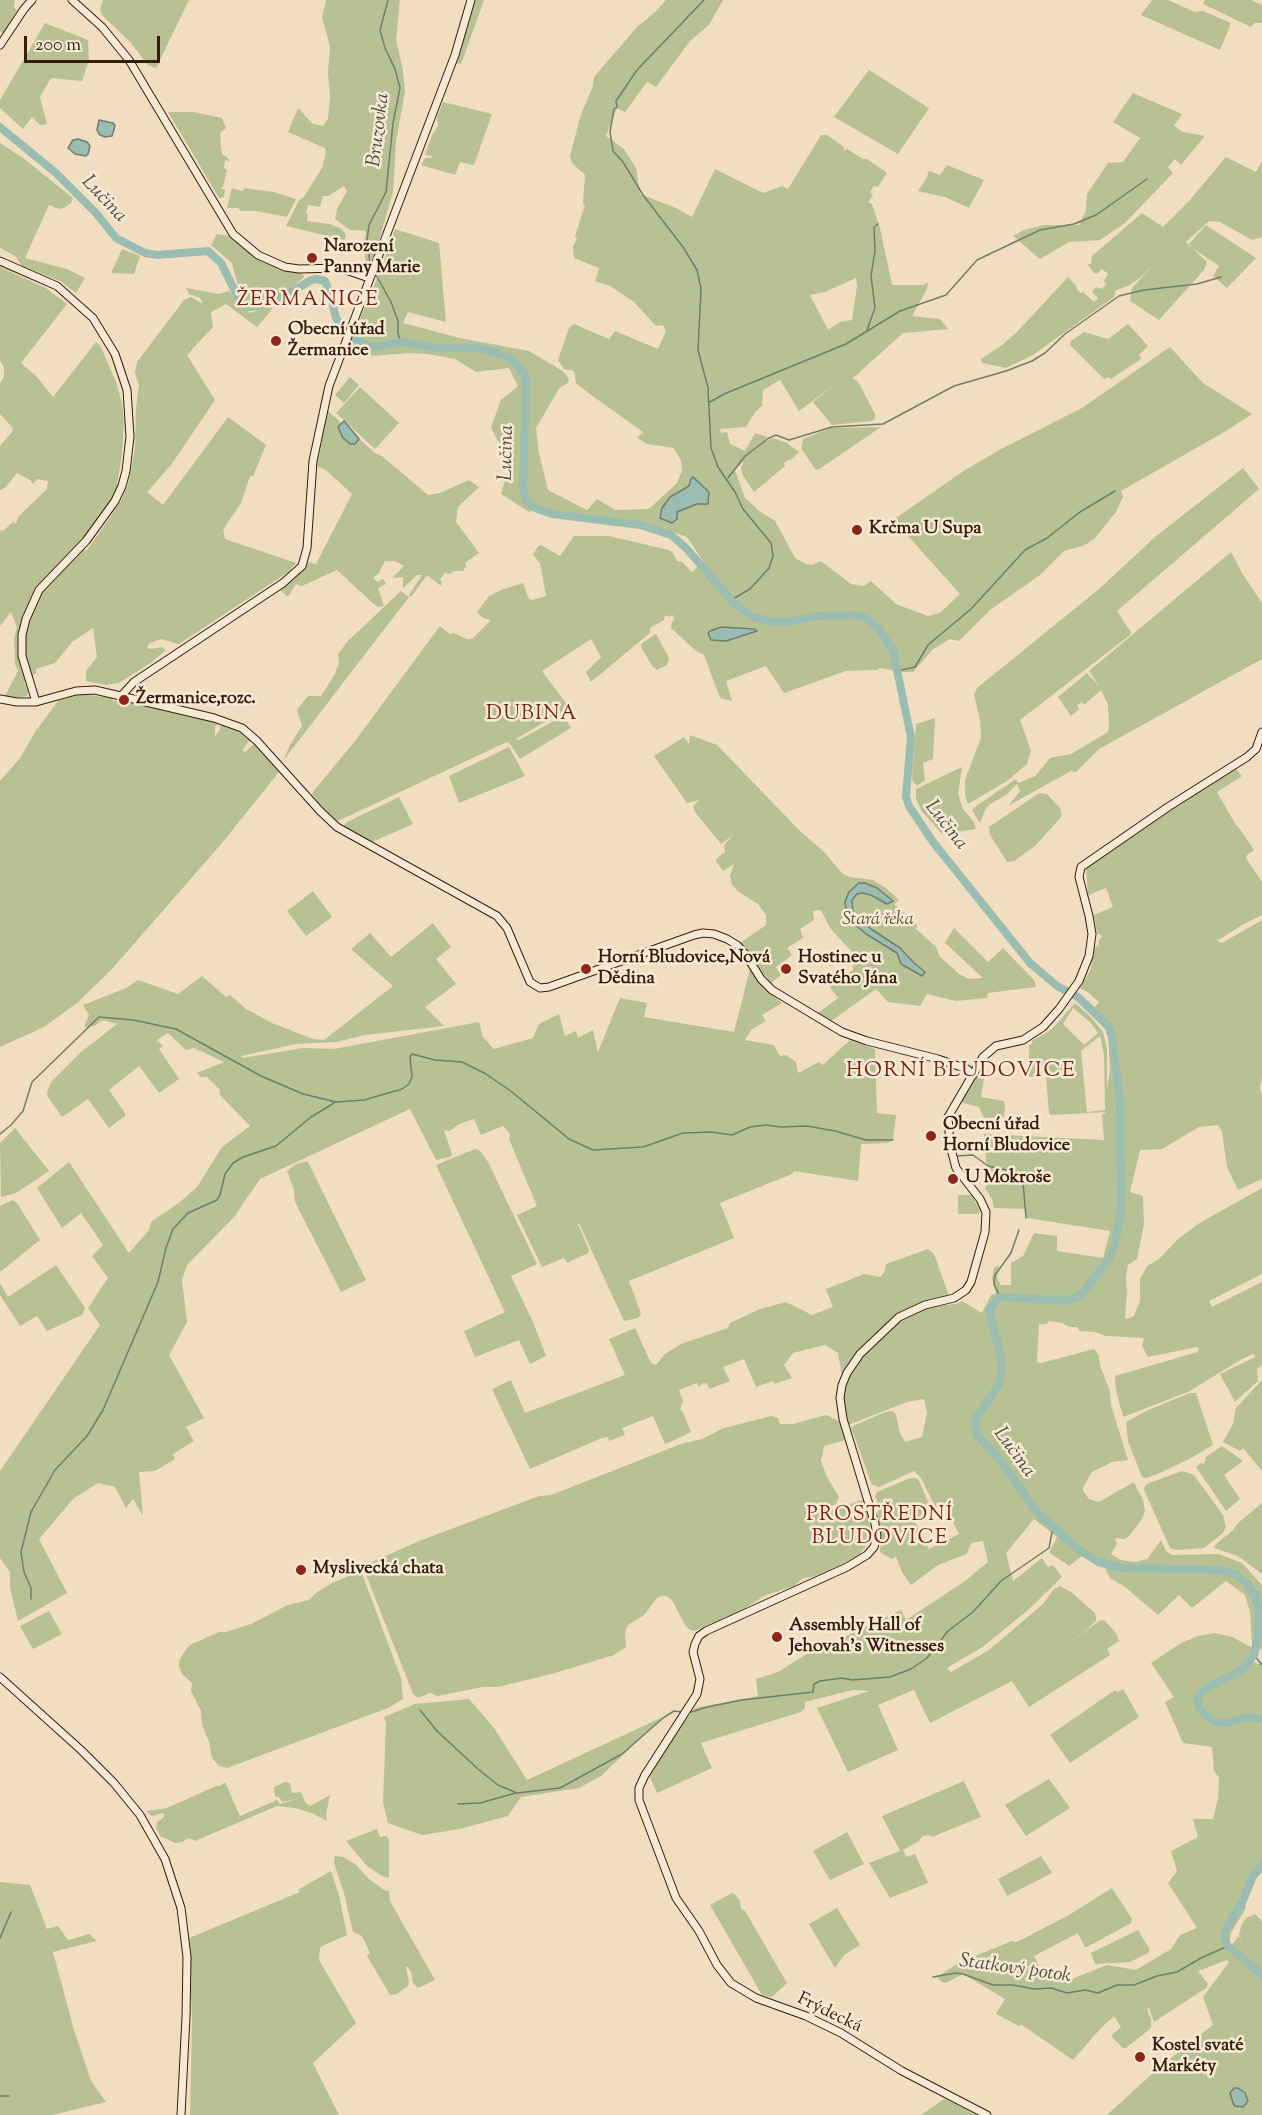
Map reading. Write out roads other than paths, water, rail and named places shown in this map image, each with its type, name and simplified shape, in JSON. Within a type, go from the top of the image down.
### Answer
[{"type":"street","points":[[24,9],[25,0]]},
{"type":"street","points":[[0,45],[32,0]]},
{"type":"street","points":[[72,0],[106,32],[135,69],[233,234],[258,255],[285,267],[340,268],[369,278]]},
{"type":"street","points":[[122,695],[134,682],[283,583],[302,566],[307,548],[313,461],[328,386],[458,48],[471,0]]},
{"type":"street","points":[[0,261],[57,286],[93,318],[115,354],[127,390],[130,436],[122,486],[115,501],[87,541],[39,590],[26,619],[22,656],[36,702]]},
{"type":"street","points":[[0,699],[36,702],[88,690],[122,695],[214,717],[242,728],[257,741],[337,827],[497,916],[507,928],[528,979],[535,986],[549,987],[694,935],[714,934],[737,945],[761,979],[772,990],[842,1032],[861,1040],[938,1059],[967,1069],[973,1075]]},
{"type":"street","name":"Frýdecká","points":[[987,2115],[902,2071],[841,2033],[747,1994],[731,1983],[721,1971],[699,1931],[676,1898],[638,1797],[639,1788],[645,1775],[698,1694],[700,1679],[693,1652],[699,1636],[847,1567],[867,1555],[874,1547],[877,1536],[876,1524],[843,1419],[840,1398],[842,1385],[847,1372],[860,1354],[898,1317],[925,1305],[954,1298],[966,1290],[971,1282],[985,1232],[986,1212],[980,1198],[956,1168],[947,1120],[981,1060],[990,1050],[999,1045],[1020,1041],[1043,1027],[1076,985],[1090,951],[1092,934],[1079,877],[1082,865],[1247,757],[1256,749],[1262,732]]},
{"type":"street","points":[[0,1677],[114,1783],[140,1815],[165,1858],[179,1898],[186,1949],[186,2017],[181,2112]]},
{"type":"water","points":[[99,120],[113,123],[115,126],[112,136],[100,135],[97,130]]},
{"type":"water","points":[[73,140],[87,142],[90,146],[86,156],[75,154],[68,148]]},
{"type":"water","points":[[344,421],[359,439],[355,444],[350,444],[343,438],[338,427]]},
{"type":"water","points":[[693,477],[709,492],[708,504],[697,504],[677,512],[677,519],[672,523],[660,518],[662,508],[670,497],[689,486]]},
{"type":"water","points":[[721,627],[757,631],[726,641],[711,640],[708,633]]},
{"type":"water","points":[[859,883],[877,888],[893,901],[887,904],[871,895],[857,894],[852,900],[853,914],[900,948],[925,972],[922,976],[901,964],[897,953],[866,934],[847,916],[845,902],[849,892]]},
{"type":"water","points":[[1234,2088],[1245,2093],[1248,2101],[1243,2107],[1235,2106],[1233,2103],[1230,2093]]},
{"type":"waterway","name":"Bruzovka","points":[[370,263],[367,240],[369,225],[386,192],[393,123],[400,88],[380,30],[388,0]]},
{"type":"waterway","points":[[704,0],[637,70],[616,101],[617,107],[614,109],[610,132],[613,151],[623,162],[643,195],[683,247],[697,270],[701,289],[698,350],[708,388],[711,448],[718,467],[735,492],[743,509],[771,543],[773,556],[769,568],[750,589],[731,600]]},
{"type":"waterway","name":"Lučina","points":[[0,127],[56,173],[96,213],[116,238],[145,253],[157,255],[208,251],[221,263],[238,297],[250,307],[290,293],[311,280],[317,279],[325,281],[336,318],[346,333],[368,346],[401,342],[439,348],[480,348],[511,358],[524,373],[526,383],[523,490],[526,500],[535,508],[552,514],[640,525],[671,535],[687,549],[731,600],[752,617],[788,622],[817,616],[856,615],[867,619],[879,629],[893,651],[911,737],[906,797],[909,806],[933,842],[1030,963],[1057,986],[1078,997],[1108,1026],[1112,1037],[1120,1102],[1121,1210],[1115,1245],[1109,1259],[1081,1295],[1067,1301],[1000,1297],[989,1309],[1001,1357],[1002,1371],[999,1385],[977,1417],[975,1426],[977,1435],[1001,1461],[1036,1511],[1078,1549],[1098,1562],[1123,1568],[1223,1570],[1237,1575],[1248,1585],[1256,1597],[1259,1613],[1254,1655],[1242,1670],[1205,1689],[1198,1697],[1198,1706],[1206,1716],[1216,1722],[1229,1723],[1247,1717],[1262,1719]]},
{"type":"waterway","points":[[710,402],[724,394],[846,344],[900,311],[946,295],[977,260],[1040,230],[1074,224],[1096,215],[1147,179]]},
{"type":"waterway","points":[[867,330],[875,308],[871,276],[875,251],[874,227],[878,224]]},
{"type":"waterway","name":"Bruzovka","points":[[376,275],[391,302],[398,321],[401,342]]},
{"type":"waterway","points":[[728,478],[745,456],[776,435],[789,440],[832,427],[883,424],[954,386],[1032,361],[1045,353],[1065,334],[1119,296],[1144,290],[1197,284],[1221,277]]},
{"type":"waterway","points":[[897,671],[915,667],[928,645],[971,609],[1025,550],[1047,538],[1080,512],[1115,491]]},
{"type":"waterway","points":[[0,1134],[23,1111],[32,1082],[99,1017],[133,1020],[176,1029],[261,1076],[303,1094],[336,1102],[364,1100],[402,1089],[409,1084],[412,1077],[410,1057],[412,1054],[435,1060],[462,1062],[486,1074],[512,1092],[569,1139],[593,1150],[643,1147],[683,1133],[712,1132],[732,1135],[750,1127],[766,1125],[807,1126],[866,1140],[893,1140]]},
{"type":"waterway","points":[[31,1599],[31,1588],[24,1572],[21,1552],[31,1512],[55,1470],[87,1436],[103,1410],[158,1282],[173,1229],[188,1213],[217,1200],[225,1174],[233,1163],[243,1157],[276,1146],[311,1117],[334,1103]]},
{"type":"waterway","points":[[956,1156],[973,1155],[988,1166],[1016,1172],[1023,1182],[1026,1218]]},
{"type":"waterway","points":[[1000,1297],[994,1284],[995,1275],[1011,1253],[1019,1230]]},
{"type":"waterway","points":[[688,1713],[742,1700],[813,1692],[814,1684],[820,1681],[890,1677],[911,1669],[927,1658],[948,1631],[973,1612],[1001,1581],[1049,1548],[1053,1527]]},
{"type":"waterway","points":[[1254,1655],[1262,1665]]},
{"type":"waterway","points":[[420,1710],[437,1731],[478,1769],[498,1785],[517,1793],[560,1788],[622,1754],[674,1711],[681,1712]]},
{"type":"waterway","points":[[458,1804],[480,1803],[516,1793]]},
{"type":"waterway","name":"Lučina","points":[[1262,1866],[1253,1876],[1224,1937],[1228,1946],[1262,1975]]},
{"type":"waterway","points":[[0,1938],[11,1912]]},
{"type":"waterway","name":"Statkový potok","points":[[933,1977],[955,1973],[993,1985],[1013,1985],[1034,1989],[1051,1988],[1067,1993],[1085,1990],[1098,1993],[1117,1985],[1134,1985],[1157,1976],[1177,1972],[1228,1946]]},
{"type":"waterway","points":[[0,2096],[9,2096]]},
{"type":"place","name":"Narození Panny Marie","points":[[312,258]]},
{"type":"place","name":"Obecní úřad Žermanice","points":[[276,341]]},
{"type":"place","name":"Krčma U Supa","points":[[857,530]]},
{"type":"place","name":"Žermanice,rozc.","points":[[124,700]]},
{"type":"place","name":"Horní Bludovice,Nová Dědina","points":[[586,969]]},
{"type":"place","name":"Hostinec u Svatého Jána","points":[[786,969]]},
{"type":"place","name":"Obecní úřad Horní Bludovice","points":[[931,1136]]},
{"type":"place","name":"U Mokroše","points":[[953,1179]]},
{"type":"place","name":"Myslivecká chata","points":[[301,1570]]},
{"type":"place","name":"Assembly Hall of Jehovah's Witnesses","points":[[777,1637]]},
{"type":"place","name":"Kostel svaté Markéty","points":[[1140,2057]]},
{"type":"district","name":"ŽERMANICE","points":[[308,301]]},
{"type":"district","name":"DUBINA","points":[[532,716]]},
{"type":"district","name":"HORNÍ BLUDOVICE","points":[[961,1072]]},
{"type":"district","name":"PROSTŘEDNÍ BLUDOVICE","points":[[880,1528]]},
{"type":"park label","name":"Stará řeka","points":[[878,921]]}]
